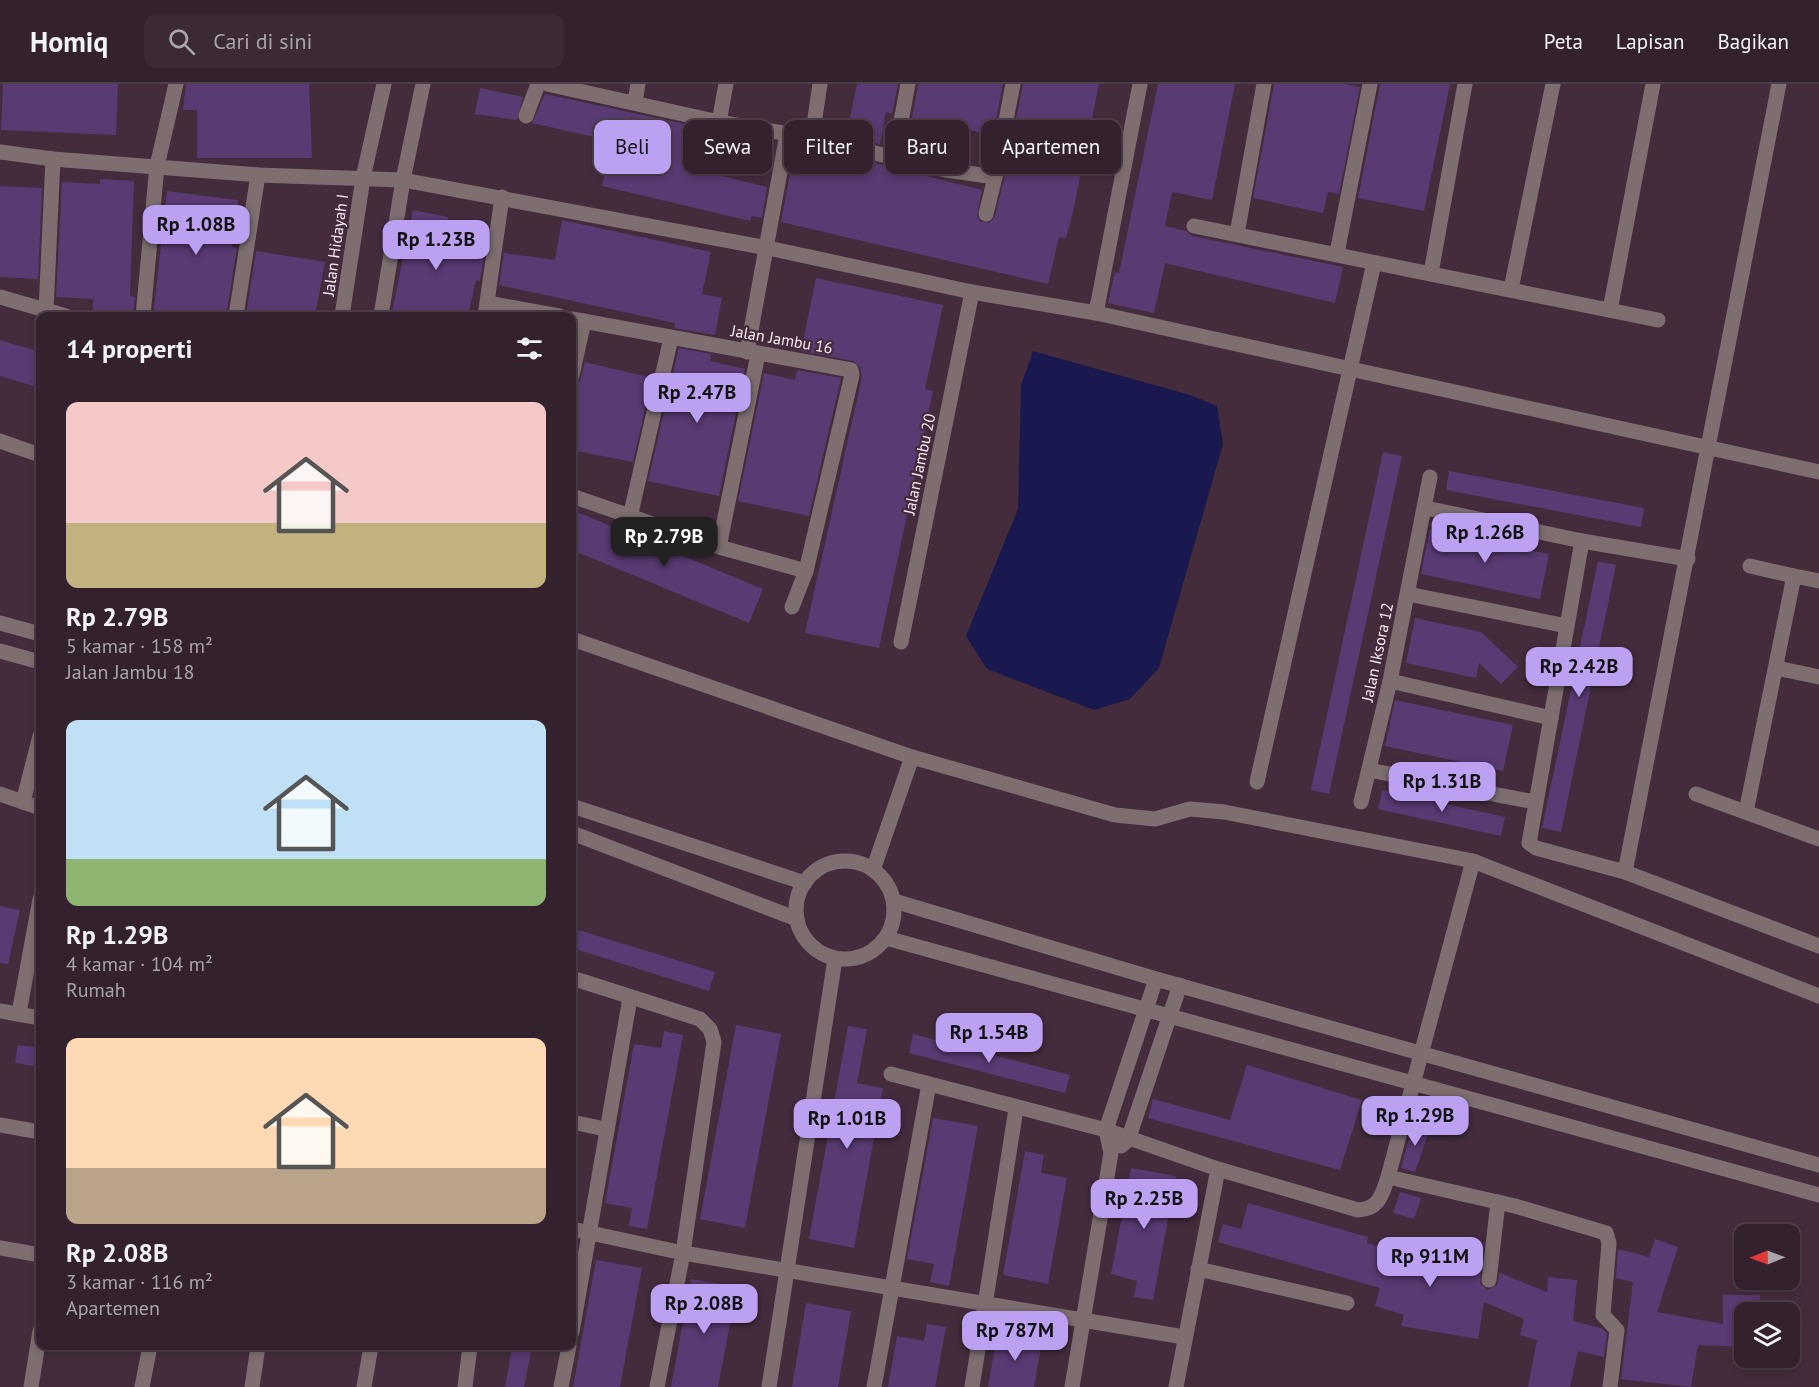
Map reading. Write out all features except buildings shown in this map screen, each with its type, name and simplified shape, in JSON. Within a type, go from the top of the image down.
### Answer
[{"type":"street","points":[[142,312],[157,166],[176,84]]},
{"type":"street","name":"Jalan Hidayah I","points":[[343,312],[363,178],[384,84]]},
{"type":"street","points":[[382,312],[403,180],[423,84]]},
{"type":"street","points":[[526,116],[538,84]]},
{"type":"street","points":[[547,84],[711,120]]},
{"type":"street","points":[[635,102],[638,84]]},
{"type":"street","points":[[719,120],[726,84]]},
{"type":"street","points":[[815,120],[820,84]]},
{"type":"street","points":[[901,120],[908,84]]},
{"type":"street","points":[[986,214],[1013,84]]},
{"type":"street","points":[[1096,313],[1140,84]]},
{"type":"street","points":[[1237,234],[1264,84]]},
{"type":"street","points":[[1337,253],[1370,84]]},
{"type":"street","points":[[1431,273],[1465,84]]},
{"type":"street","points":[[1510,289],[1553,84]]},
{"type":"street","points":[[1610,310],[1653,84]]},
{"type":"street","points":[[1625,872],[1779,84]]},
{"type":"street","points":[[0,152],[52,159],[258,175],[403,180],[502,197],[768,248],[972,292],[1096,313],[1819,472]]},
{"type":"street","points":[[719,547],[784,152]]},
{"type":"street","points":[[46,311],[52,159]]},
{"type":"street","points":[[969,172],[995,177]]},
{"type":"street","points":[[237,312],[258,175]]},
{"type":"street","points":[[502,197],[487,310],[511,312]]},
{"type":"street","points":[[1194,226],[1337,253],[1374,263],[1658,320]]},
{"type":"street","points":[[1257,782],[1352,371],[1374,263]]},
{"type":"street","name":"Jalan Jambu 20","points":[[901,642],[972,292]]},
{"type":"street","points":[[0,297],[50,312]]},
{"type":"street","points":[[576,338],[578,320]]},
{"type":"street","name":"Jalan Jambu 16","points":[[578,320],[851,370],[852,375],[806,571],[792,607]]},
{"type":"street","points":[[630,517],[671,338]]},
{"type":"street","points":[[0,441],[36,454]]},
{"type":"street","name":"Jalan Iksora 12","points":[[1361,802],[1390,681],[1426,508],[1430,477]]},
{"type":"street","points":[[576,497],[719,547],[806,571]]},
{"type":"street","points":[[1426,508],[1582,541],[1688,559]]},
{"type":"street","points":[[1582,541],[1529,843],[1536,848],[1625,872],[1819,946]]},
{"type":"street","points":[[1750,566],[1819,581]]},
{"type":"street","points":[[1746,812],[1794,576]]},
{"type":"street","points":[[1408,594],[1567,626]]},
{"type":"street","points":[[0,623],[36,633]]},
{"type":"street","points":[[576,640],[912,757],[1115,815],[1155,819],[1190,809],[1224,812],[1473,861],[1819,996]]},
{"type":"street","points":[[0,651],[36,661]]},
{"type":"street","points":[[1777,668],[1819,677]]},
{"type":"street","points":[[1390,681],[1551,718]]},
{"type":"street","points":[[23,802],[36,752]]},
{"type":"street","points":[[873,870],[912,757]]},
{"type":"street","points":[[1369,770],[1535,802]]},
{"type":"street","points":[[0,794],[36,807]]},
{"type":"street","points":[[1696,794],[1819,839]]},
{"type":"street","points":[[576,807],[805,883]]},
{"type":"street","points":[[576,835],[797,919]]},
{"type":"street","points":[[891,1074],[1016,1109],[1106,1130],[1128,1140],[1218,1169],[1358,1210],[1370,1210],[1380,1201],[1388,1176],[1473,861]]},
{"type":"street","points":[[836,862],[856,862],[873,870],[886,884],[894,901],[893,921],[886,938],[872,952],[854,959],[835,959],[818,951],[804,937],[797,919],[797,900],[805,883],[819,869],[836,862]]},
{"type":"street","points":[[894,901],[1156,979],[1819,1165]]},
{"type":"street","points":[[19,1013],[36,921]]},
{"type":"street","points":[[886,938],[1148,1008],[1819,1195]]},
{"type":"street","points":[[769,1387],[789,1270],[835,959]]},
{"type":"street","points":[[576,979],[700,1019],[710,1029],[714,1042],[683,1253],[657,1387]]},
{"type":"street","points":[[1072,1387],[1111,1153],[1106,1130],[1156,979]]},
{"type":"street","points":[[1111,1153],[1128,1140],[1180,985]]},
{"type":"street","points":[[576,1307],[605,1129],[630,998]]},
{"type":"street","points":[[0,1011],[36,1017]]},
{"type":"street","points":[[874,1387],[928,1084]]},
{"type":"street","points":[[972,1387],[1016,1109]]},
{"type":"street","points":[[576,1123],[605,1129]]},
{"type":"street","points":[[0,1125],[36,1131]]},
{"type":"street","points":[[1176,1387],[1218,1169]]},
{"type":"street","points":[[1388,1176],[1498,1202],[1606,1233],[1610,1243],[1604,1315],[1617,1330],[1610,1387]]},
{"type":"street","points":[[1489,1280],[1498,1202]]},
{"type":"street","points":[[576,1230],[683,1253],[892,1286],[1184,1337]]},
{"type":"street","points":[[0,1248],[36,1254]]},
{"type":"street","points":[[1198,1269],[1347,1303]]},
{"type":"street","points":[[31,1387],[37,1350]]},
{"type":"street","points":[[142,1387],[149,1350]]},
{"type":"street","points":[[252,1387],[254,1350]]},
{"type":"street","points":[[364,1387],[370,1350]]},
{"type":"street","points":[[465,1387],[470,1350]]},
{"type":"street","points":[[561,1387],[568,1350]]},
{"type":"shaded area","points":[[1033,351],[1190,395],[1217,406],[1223,444],[1159,668],[1130,699],[1094,710],[987,669],[966,636],[1018,509],[1021,385]]}]
